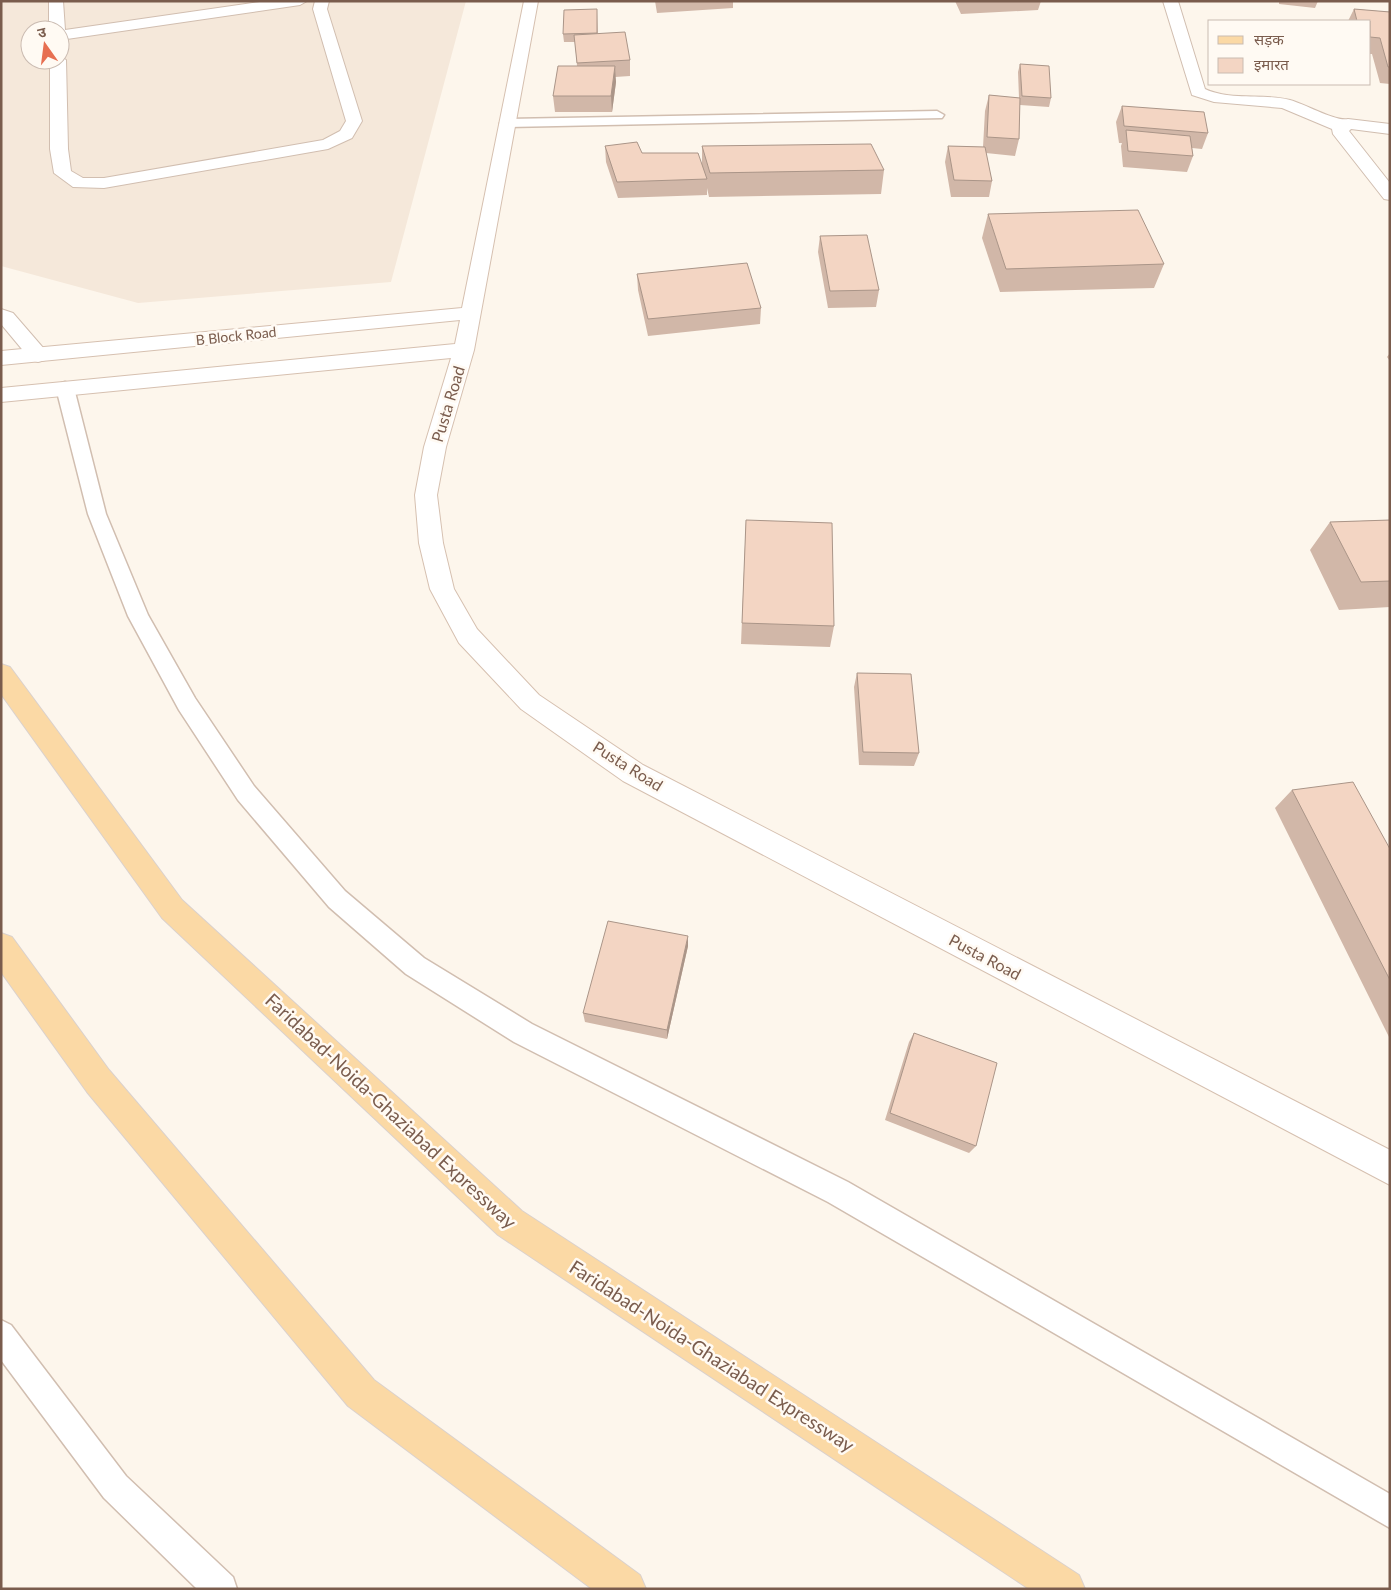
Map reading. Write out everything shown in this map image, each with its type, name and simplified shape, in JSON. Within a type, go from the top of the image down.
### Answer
[{"type":"main road","name":"Faridabad-Noida-Ghaziabad Expressway","points":[[1,674],[172,909],[510,1223],[1065,1589]]},
{"type":"main road","points":[[1,947],[98,1081],[361,1393],[626,1589]]},
{"type":"street","points":[[56,1],[57,20]]},
{"type":"street","points":[[70,32],[229,6],[300,1]]},
{"type":"street","points":[[58,70],[59,149],[63,173],[79,183],[104,183],[328,144],[346,134],[354,122],[320,10],[322,1]]},
{"type":"street","name":"Pusta Road","points":[[531,1],[464,350],[434,448],[426,495],[431,543],[442,589],[468,636],[530,702],[633,773],[1390,1168]]},
{"type":"street","points":[[1170,1],[1198,92],[1210,96],[1277,102],[1299,108],[1342,127],[1358,125],[1390,129]]},
{"type":"street","points":[[1342,127],[1339,130],[1340,134],[1390,195]]},
{"type":"street","name":"B Block Road","points":[[1,358],[471,313]]},
{"type":"street","points":[[1,315],[6,317],[38,355]]},
{"type":"street","points":[[1,395],[464,350]]},
{"type":"lane","points":[[507,124],[937,115]]},
{"type":"lane","points":[[65,388],[97,514],[138,616],[187,704],[246,793],[337,899],[415,966],[523,1033],[838,1192],[1390,1512]]},
{"type":"lane","points":[[1,1336],[115,1487],[221,1589]]},
{"type":"shaded area","points":[[1,1],[466,1],[391,282],[138,303],[1,266]]},
{"type":"building","points":[[597,9],[597,33],[563,34],[564,10]]},
{"type":"building","points":[[1354,9],[1390,12],[1390,67],[1388,67],[1380,38],[1371,37],[1371,20],[1357,20]]},
{"type":"building","points":[[625,32],[630,60],[577,63],[574,35]]},
{"type":"building","points":[[1020,64],[1049,66],[1051,98],[1022,96]]},
{"type":"building","points":[[558,66],[615,66],[611,96],[553,96]]},
{"type":"building","points":[[989,95],[1020,98],[1019,139],[987,137]]},
{"type":"building","points":[[1122,106],[1204,112],[1208,133],[1124,126]]},
{"type":"building","points":[[1126,130],[1190,136],[1193,156],[1128,151]]},
{"type":"building","points":[[637,142],[642,153],[698,153],[707,179],[617,182],[605,146]]},
{"type":"building","points":[[871,144],[884,170],[710,173],[702,146]]},
{"type":"building","points":[[948,146],[985,147],[992,181],[954,180]]},
{"type":"building","points":[[1138,210],[1164,264],[1006,269],[988,214]]},
{"type":"building","points":[[867,235],[879,290],[830,291],[820,236]]},
{"type":"building","points":[[747,263],[761,308],[648,319],[637,274]]},
{"type":"building","points":[[746,520],[832,523],[834,626],[742,623]]},
{"type":"building","points":[[1390,520],[1390,581],[1361,582],[1330,522]]},
{"type":"building","points":[[857,673],[911,674],[919,753],[863,752]]},
{"type":"building","points":[[1353,782],[1390,849],[1390,980],[1292,790]]},
{"type":"building","points":[[608,921],[688,936],[667,1030],[583,1013]]},
{"type":"building","points":[[914,1033],[997,1063],[976,1146],[890,1113]]}]
